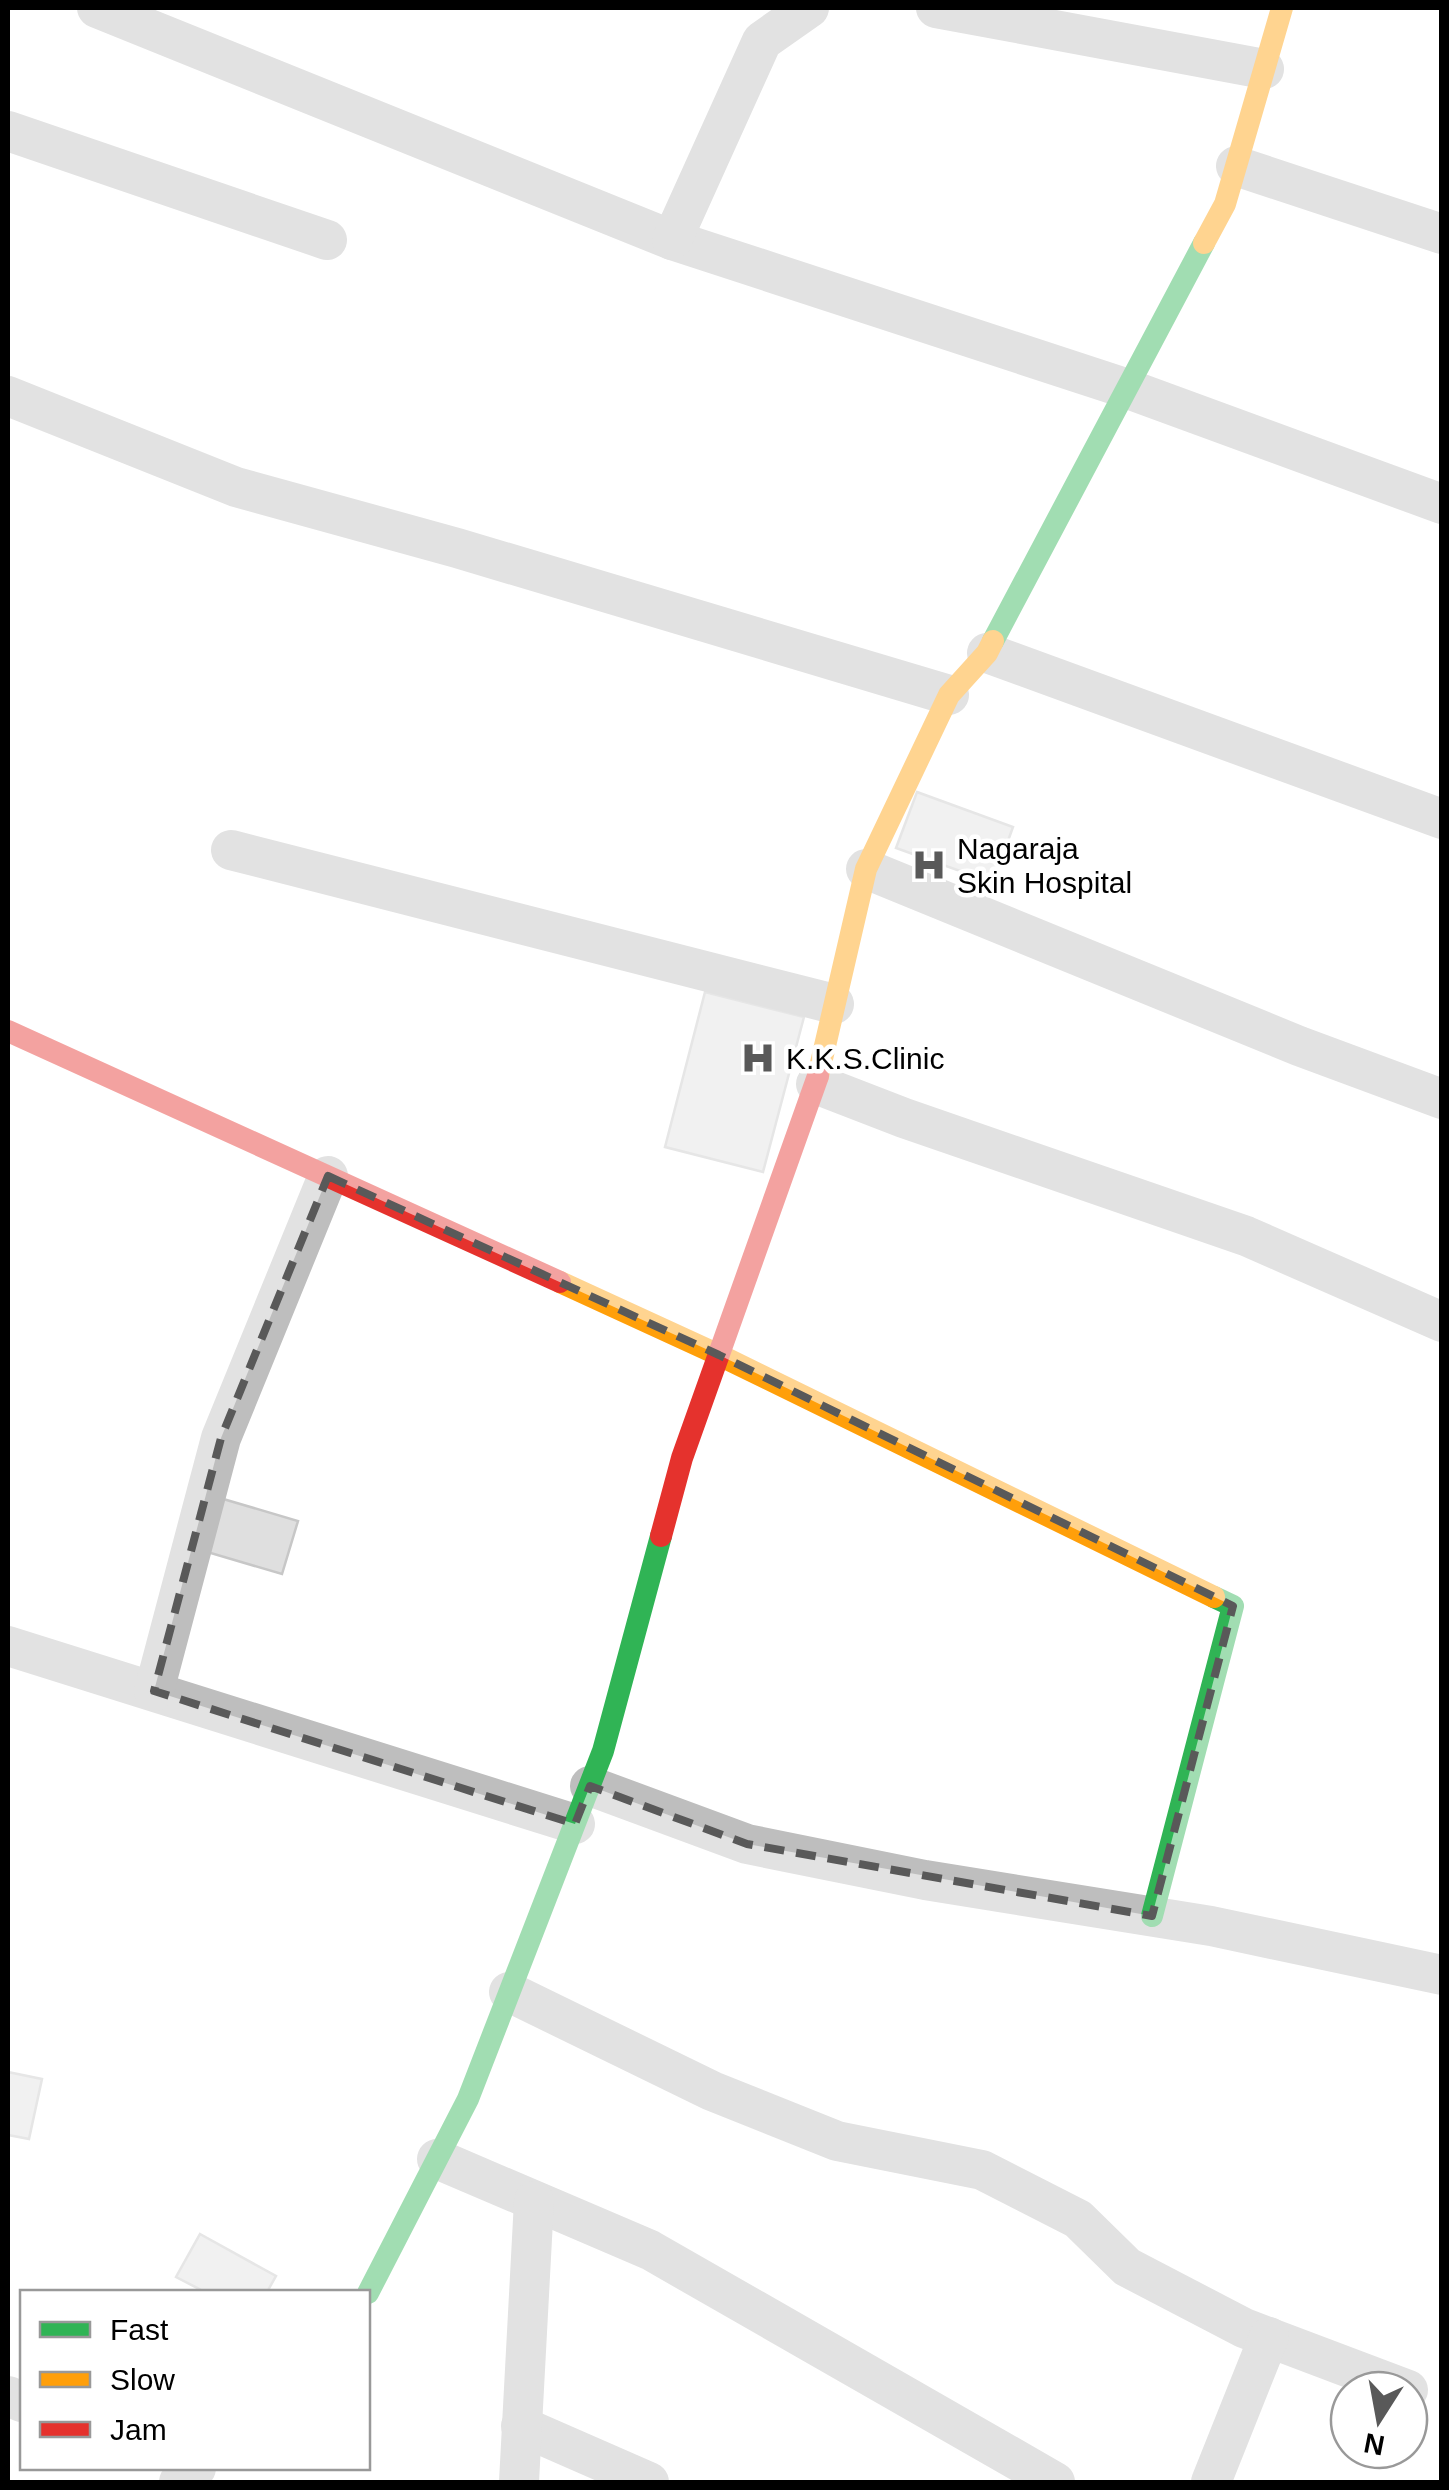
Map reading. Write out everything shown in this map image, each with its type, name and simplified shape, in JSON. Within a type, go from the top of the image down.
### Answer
[{"type":"street","points":[[97,8],[672,240],[1128,389],[1442,504]]},
{"type":"street","points":[[672,240],[762,41],[809,8]]},
{"type":"street","points":[[936,8],[1264,69]]},
{"type":"street","points":[[370,2290],[468,2099],[603,1752],[682,1458],[816,1084],[866,869],[949,695],[987,653],[1225,204],[1282,8]]},
{"type":"street","points":[[8,131],[327,240]]},
{"type":"street","points":[[1236,166],[1442,234]]},
{"type":"street","points":[[8,396],[236,487],[457,548],[949,695]]},
{"type":"street","points":[[987,653],[1442,820]]},
{"type":"street","points":[[231,850],[834,1004]]},
{"type":"street","points":[[866,869],[1299,1046],[1442,1099]]},
{"type":"street","points":[[8,1030],[719,1355],[1233,1606],[1152,1916]]},
{"type":"street","points":[[816,1084],[1246,1236],[1442,1322]]},
{"type":"street","points":[[154,1691],[222,1438],[328,1176]]},
{"type":"street","points":[[8,1646],[575,1824]]},
{"type":"street","points":[[590,1786],[747,1844],[925,1880],[1210,1926],[1442,1975]]},
{"type":"street","points":[[509,1992],[712,2091],[837,2141],[982,2170],[1078,2219],[1127,2267],[1244,2328],[1356,2370]]},
{"type":"street","points":[[437,2159],[650,2250],[1055,2482]]},
{"type":"street","points":[[519,2482],[534,2201]]},
{"type":"street","points":[[1211,2482],[1269,2337]]},
{"type":"street","points":[[521,2426],[650,2482]]},
{"type":"highlighted area","points":[[328,1176],[719,1355],[1233,1606],[1152,1916],[747,1844],[590,1786],[575,1824],[154,1691],[221,1438]]},
{"type":"building","points":[[917,792],[1013,827],[993,883],[896,848]]},
{"type":"building","points":[[705,992],[804,1017],[763,1172],[665,1147]]},
{"type":"building","points":[[196,1491],[298,1521],[282,1574],[180,1544]]},
{"type":"building","points":[[8,2072],[42,2079],[29,2139],[8,2135]]},
{"type":"building","points":[[200,2234],[276,2276],[268,2290],[201,2290],[176,2277]]},
{"type":"traffic: fast","points":[[993,641],[1204,243]]},
{"type":"traffic: fast","points":[[370,2290],[468,2099],[603,1751],[661,1536]]},
{"type":"traffic: fast","points":[[1152,1916],[1233,1606],[1214,1597]]},
{"type":"traffic: slow","points":[[1204,243],[1225,204],[1282,8]]},
{"type":"traffic: slow","points":[[818,1076],[866,869],[949,695],[993,641]]},
{"type":"traffic: slow","points":[[560,1282],[719,1355],[1214,1597]]},
{"type":"traffic: jam","points":[[8,1031],[560,1282]]},
{"type":"traffic: jam","points":[[661,1536],[682,1458],[818,1076]]},
{"type":"place","name":"Nagaraja Skin Hospital","points":[[929,865]]},
{"type":"place","name":"K.K.S.Clinic","points":[[758,1058]]}]
